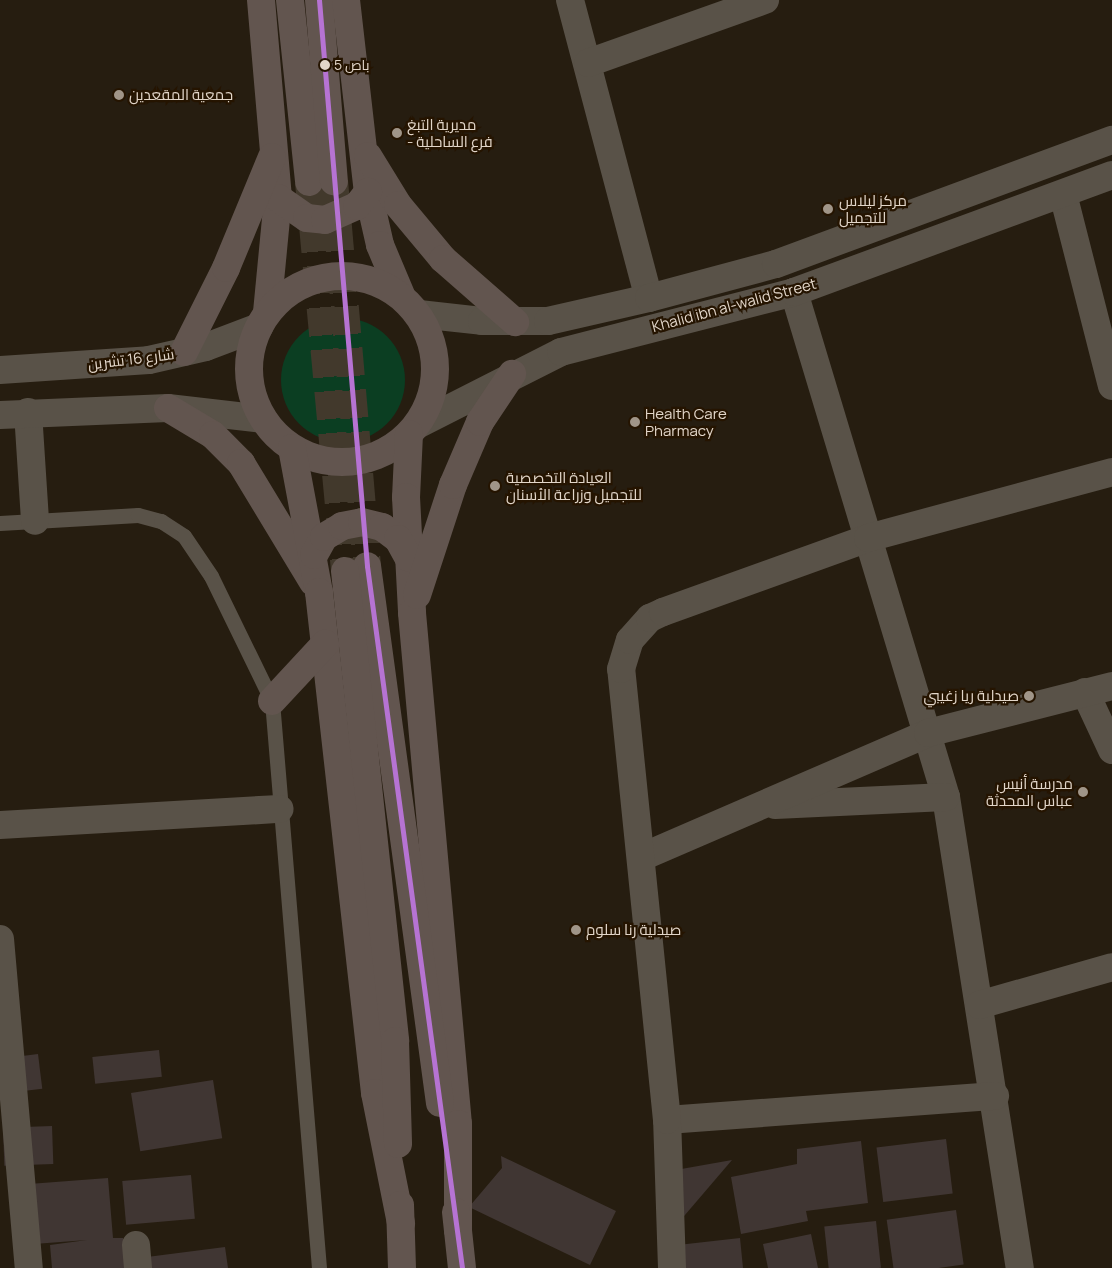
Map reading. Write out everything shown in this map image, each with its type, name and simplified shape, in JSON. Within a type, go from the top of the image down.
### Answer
[{"type":"main road","points":[[261,0],[278,198],[263,320],[248,368],[251,389],[263,419],[292,448],[310,457],[350,462],[386,451],[413,429],[431,398],[436,368],[432,343],[410,305],[380,245],[368,192],[361,144],[346,0]]},
{"type":"main road","points":[[290,0],[321,182],[319,0]]},
{"type":"main road","points":[[361,144],[419,233],[466,282],[515,322]]},
{"type":"main road","points":[[184,352],[226,268],[274,150]]},
{"type":"main road","points":[[278,198],[299,214],[325,220],[357,206],[368,192]]},
{"type":"main road","points":[[263,320],[285,294],[331,275],[364,278],[410,305]]},
{"type":"main road","points":[[412,613],[453,485],[480,422],[512,374]]},
{"type":"main road","points":[[168,408],[213,435],[241,463],[319,592]]},
{"type":"main road","points":[[413,429],[408,557],[458,1124],[458,1230]]},
{"type":"main road","points":[[292,448],[314,555],[319,592],[375,1093],[401,1223]]},
{"type":"main road","points":[[314,555],[324,537],[342,526],[362,522],[388,531],[408,557]]},
{"type":"main road","points":[[402,1268],[395,1041],[356,569],[458,1230],[462,1268]]},
{"type":"main road","points":[[272,701],[325,644]]},
{"type":"street","points":[[570,0],[649,298]]},
{"type":"street","points":[[588,63],[765,0]]},
{"type":"street","points":[[410,305],[515,322],[548,321],[649,298],[776,264],[1112,140]]},
{"type":"street","name":"Khalid ibn al-walid Street","points":[[413,429],[512,374],[561,352],[794,292],[1112,175]]},
{"type":"street","points":[[1063,194],[1112,386]]},
{"type":"street","points":[[794,292],[946,797],[1020,1268]]},
{"type":"street","name":"شارع 16 تشرين","points":[[0,370],[149,360],[184,352],[263,320]]},
{"type":"street","points":[[0,415],[28,412],[168,408],[263,419]]},
{"type":"street","points":[[28,412],[35,520]]},
{"type":"street","points":[[672,1268],[667,1120],[642,856],[621,669],[630,640],[650,618],[663,612],[868,538],[1112,472]]},
{"type":"street","points":[[642,856],[928,733],[1112,686]]},
{"type":"street","points":[[1084,692],[1112,750]]},
{"type":"street","points":[[759,806],[946,797]]},
{"type":"street","points":[[0,825],[280,810]]},
{"type":"street","points":[[0,939],[30,1268]]},
{"type":"street","points":[[978,1005],[1112,967]]},
{"type":"street","points":[[667,1120],[994,1096]]},
{"type":"lane","points":[[0,523],[138,515],[161,521],[184,536],[211,576],[272,701],[319,1268]]},
{"type":"green space","points":[[343,318],[367,323],[387,336],[400,356],[405,380],[400,404],[387,424],[367,437],[343,442],[319,437],[299,424],[286,404],[281,380],[286,356],[299,336],[319,323]]},
{"type":"building","points":[[159,1050],[162,1077],[95,1084],[92,1057]]},
{"type":"building","points":[[38,1054],[42,1089],[5,1093],[0,1059]]},
{"type":"building","points":[[213,1080],[222,1138],[140,1151],[131,1093]]},
{"type":"building","points":[[52,1126],[53,1164],[4,1166],[3,1128]]},
{"type":"building","points":[[946,1139],[953,1194],[883,1202],[877,1148]]},
{"type":"building","points":[[861,1141],[868,1203],[806,1211],[808,1221],[741,1234],[731,1177],[797,1164],[797,1149]]},
{"type":"building","points":[[501,1156],[616,1211],[590,1265],[469,1207],[502,1168]]},
{"type":"building","points":[[732,1160],[679,1222],[670,1171]]},
{"type":"building","points":[[191,1175],[195,1219],[126,1225],[122,1181]]},
{"type":"building","points":[[108,1178],[113,1238],[123,1238],[126,1268],[52,1268],[50,1245],[87,1240],[34,1244],[29,1184]]},
{"type":"building","points":[[956,1210],[964,1264],[938,1268],[893,1268],[887,1220]]},
{"type":"building","points":[[876,1221],[881,1268],[829,1268],[824,1226]]},
{"type":"building","points":[[811,1234],[818,1268],[768,1268],[763,1244]]},
{"type":"building","points":[[740,1238],[743,1268],[672,1268],[669,1246]]},
{"type":"building","points":[[225,1247],[228,1268],[148,1268],[147,1257]]},
{"type":"tunnel","points":[[334,181],[367,566]]},
{"type":"tunnel","points":[[309,182],[345,571]]},
{"type":"transit line","points":[[319,0],[367,566],[462,1268]]},
{"type":"place","name":"باص 5","points":[[325,65]]},
{"type":"place","name":"جمعية المقعدين","points":[[119,95]]},
{"type":"place","name":"مديرية التبغ - فرع الساحلية","points":[[397,133]]},
{"type":"place","name":"مركز ليلاس للتجميل","points":[[828,209]]},
{"type":"place","name":"Health Care Pharmacy","points":[[635,422]]},
{"type":"place","name":"العيادة التخصصية للتجميل وزراعة الأسنان","points":[[495,486]]},
{"type":"place","name":"صيدلية ريا زغيبي","points":[[1029,696]]},
{"type":"place","name":"مدرسة أنيس عباس المحدثة","points":[[1083,792]]},
{"type":"place","name":"صيدلية رنا سلوم","points":[[576,930]]}]
